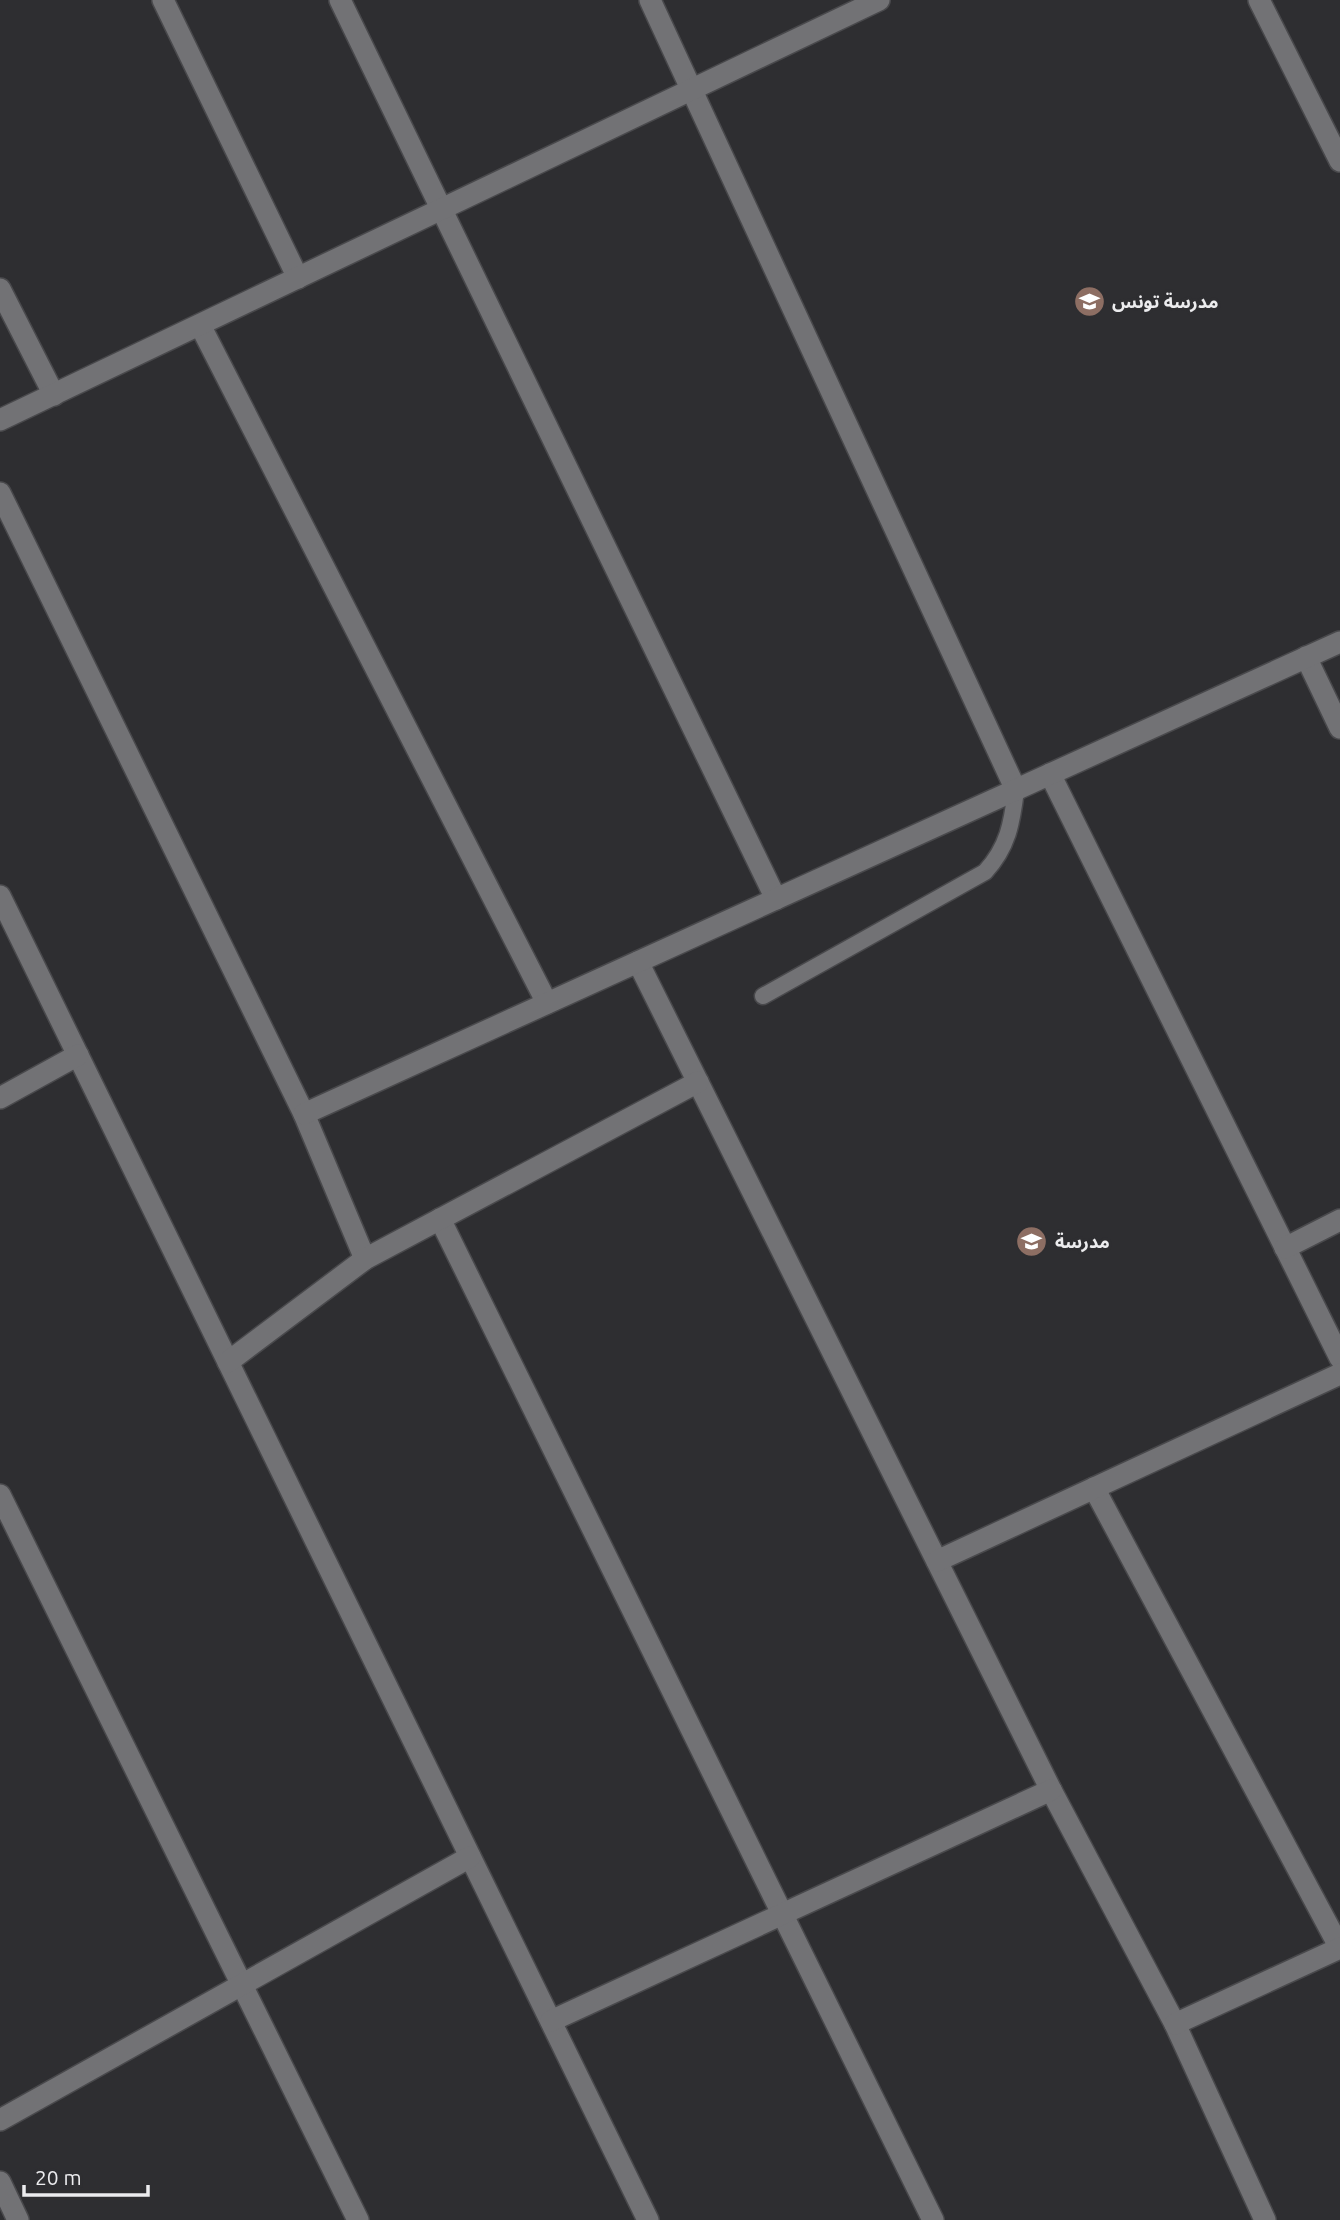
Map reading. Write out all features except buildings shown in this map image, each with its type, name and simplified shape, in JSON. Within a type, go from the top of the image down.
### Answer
[{"type":"street","points":[[163,0],[298,278]]},
{"type":"street","points":[[340,0],[776,899]]},
{"type":"street","points":[[650,0],[1016,790]]},
{"type":"street","points":[[0,421],[879,0]]},
{"type":"street","points":[[1259,0],[1340,162]]},
{"type":"street","points":[[0,289],[54,395]]},
{"type":"street","points":[[200,325],[547,1003]]},
{"type":"street","points":[[0,494],[304,1114],[365,1259]]},
{"type":"street","points":[[304,1114],[1340,642]]},
{"type":"street","points":[[1306,657],[1340,728]]},
{"type":"street","points":[[1050,774],[1340,1358]]},
{"type":"street","points":[[0,896],[649,2220]]},
{"type":"street","points":[[638,962],[1051,1790],[1175,2024],[1265,2220]]},
{"type":"street","points":[[0,1098],[78,1055]]},
{"type":"street","points":[[228,1362],[365,1259],[698,1082]]},
{"type":"street","points":[[440,1219],[933,2220]]},
{"type":"street","points":[[1285,1248],[1340,1220]]},
{"type":"street","points":[[937,1561],[1340,1374]]},
{"type":"street","points":[[1094,1488],[1340,1948],[1175,2024]]},
{"type":"street","points":[[0,1495],[358,2220]]},
{"type":"street","points":[[551,2021],[1051,1790]]},
{"type":"street","points":[[0,2120],[470,1857]]},
{"type":"street","points":[[0,2182],[18,2220]]},
{"type":"lane","points":[[764,996],[985,872],[1000,856],[1010,833],[1016,790]]},
{"type":"place","name":"مدرسة تونس","points":[[1089,302]]},
{"type":"place","name":"مدرسة","points":[[1032,1242]]}]
